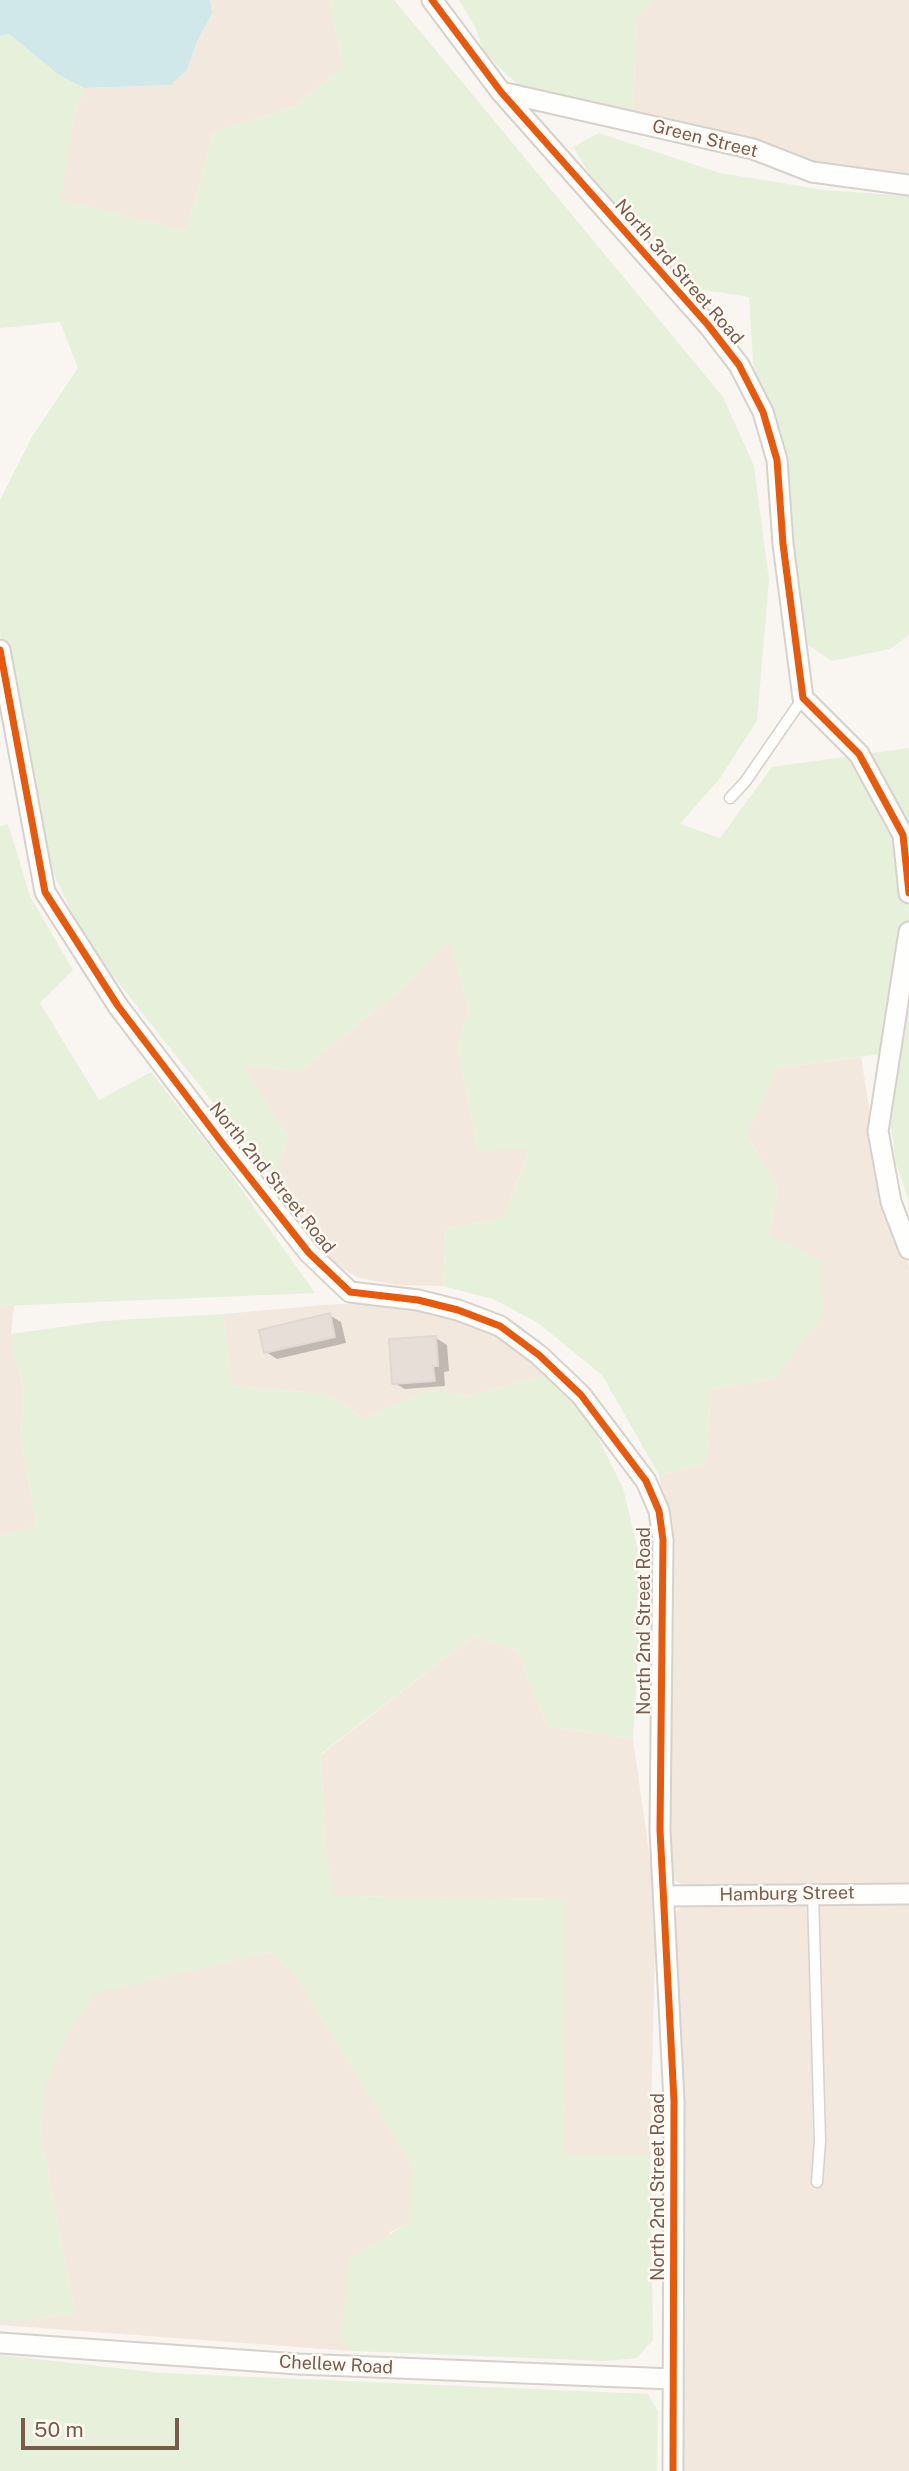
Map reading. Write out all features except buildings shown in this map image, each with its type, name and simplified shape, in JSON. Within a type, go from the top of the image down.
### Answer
[{"type":"street","name":"North 3rd Street Road","points":[[432,0],[501,92],[624,234],[708,325],[739,365],[757,401],[777,460],[783,544],[803,698]]},
{"type":"street","name":"Green Street","points":[[501,92],[753,149],[812,172],[909,185]]},
{"type":"street","name":"North 2nd Street Road","points":[[0,650],[46,892],[118,1006],[223,1144],[309,1253],[350,1292],[418,1300],[458,1310],[500,1326],[539,1355],[581,1395],[646,1481],[659,1511],[663,1540],[660,1830],[674,2101],[673,2471]]},
{"type":"street","points":[[803,698],[859,754],[866,766],[903,835],[909,893]]},
{"type":"street","points":[[909,932],[878,1131],[891,1202],[909,1249]]},
{"type":"street","name":"Hamburg Street","points":[[665,1896],[909,1894]]},
{"type":"street","name":"Chellew Road","points":[[0,2343],[271,2362],[673,2379]]},
{"type":"lane","points":[[730,798],[745,782],[803,698]]},
{"type":"lane","points":[[813,1894],[820,2141],[817,2182]]},
{"type":"shaded area","points":[[210,0],[330,0],[343,67],[294,107],[213,133],[187,231],[60,200],[74,118],[84,88],[171,85],[187,70],[212,13]]},
{"type":"shaded area","points":[[653,0],[909,0],[909,175],[745,157],[633,124],[636,15]]},
{"type":"shaded area","points":[[449,939],[469,1008],[458,1048],[478,1151],[530,1148],[504,1217],[446,1229],[443,1286],[398,1285],[359,1278],[331,1262],[274,1180],[288,1137],[242,1065],[300,1071],[406,985]]},
{"type":"shaded area","points":[[861,1057],[878,1163],[909,1268],[909,1889],[690,1889],[674,1880],[670,1862],[668,1657],[674,1556],[659,1475],[706,1464],[711,1389],[775,1378],[769,1234],[778,1188],[746,1134],[778,1068]]},
{"type":"shaded area","points":[[336,1304],[410,1305],[484,1324],[552,1374],[468,1396],[426,1390],[364,1419],[329,1394],[232,1386],[223,1314]]},
{"type":"shaded area","points":[[14,1305],[11,1334],[23,1389],[21,1442],[37,1525],[0,1537],[0,1306]]},
{"type":"shaded area","points":[[473,1636],[517,1651],[547,1726],[633,1739],[656,1902],[650,2156],[563,2156],[565,1899],[334,1896],[325,1844],[321,1755]]},
{"type":"shaded area","points":[[909,1903],[909,2471],[681,2471],[683,2108],[674,1921],[677,1910],[688,1904]]},
{"type":"shaded area","points":[[270,1952],[295,1975],[413,2167],[409,2223],[390,2232],[340,2339],[352,2351],[0,2325],[0,2322],[75,2314],[41,2134],[44,2088],[66,2036],[96,1992]]},
{"type":"green space","points":[[330,0],[394,0],[723,397],[754,466],[769,580],[757,721],[720,778],[680,824],[720,838],[772,767],[909,748],[909,1202],[896,1163],[881,1054],[778,1068],[746,1134],[778,1188],[769,1234],[821,1260],[824,1315],[775,1378],[711,1389],[706,1464],[659,1475],[602,1375],[538,1323],[493,1299],[443,1286],[446,1229],[504,1217],[530,1149],[478,1151],[458,1048],[469,1008],[449,940],[406,985],[300,1071],[242,1065],[288,1137],[274,1180],[84,939],[52,870],[23,770],[0,634],[0,500],[32,437],[78,368],[60,322],[0,328],[0,36],[9,34],[59,75],[84,88],[74,118],[61,200],[187,231],[213,133],[294,107],[343,67]]},
{"type":"green space","points":[[459,0],[653,0],[636,16],[633,124],[528,95],[484,52],[475,27]]},
{"type":"green space","points":[[599,133],[720,173],[824,190],[909,196],[909,635],[890,649],[832,661],[798,638],[754,377],[749,297],[691,288],[639,254],[573,147]]},
{"type":"green space","points":[[8,824],[30,896],[73,970],[40,1003],[99,1100],[151,1072],[227,1169],[315,1293],[0,1306],[0,826]]},
{"type":"green space","points":[[223,1314],[232,1386],[329,1394],[364,1419],[426,1390],[468,1396],[552,1374],[595,1432],[623,1488],[639,1555],[639,1641],[633,1739],[547,1726],[517,1651],[473,1636],[321,1754],[325,1844],[335,1896],[566,1899],[563,2156],[650,2156],[653,2340],[637,2358],[606,2361],[352,2351],[340,2340],[349,2259],[408,2223],[413,2167],[295,1975],[270,1952],[96,1993],[66,2036],[44,2089],[41,2134],[75,2314],[0,2322],[0,1537],[37,1525],[21,1442],[23,1389],[11,1334],[103,1321]]},
{"type":"green space","points":[[0,2355],[161,2373],[648,2394],[658,2411],[657,2471],[0,2471]]},
{"type":"water","points":[[0,0],[210,0],[212,13],[187,70],[171,85],[84,88],[59,75],[9,34],[0,36]]},
{"type":"cycle path","points":[[432,0],[501,92],[708,325],[739,365],[763,412],[777,460],[783,544],[803,698],[859,754],[903,835],[909,893]]},
{"type":"cycle path","points":[[0,650],[45,892],[118,1006],[223,1144],[309,1253],[350,1292],[418,1300],[458,1310],[500,1326],[539,1355],[581,1395],[646,1481],[659,1511],[663,1540],[660,1830],[674,2101],[673,2471]]}]
